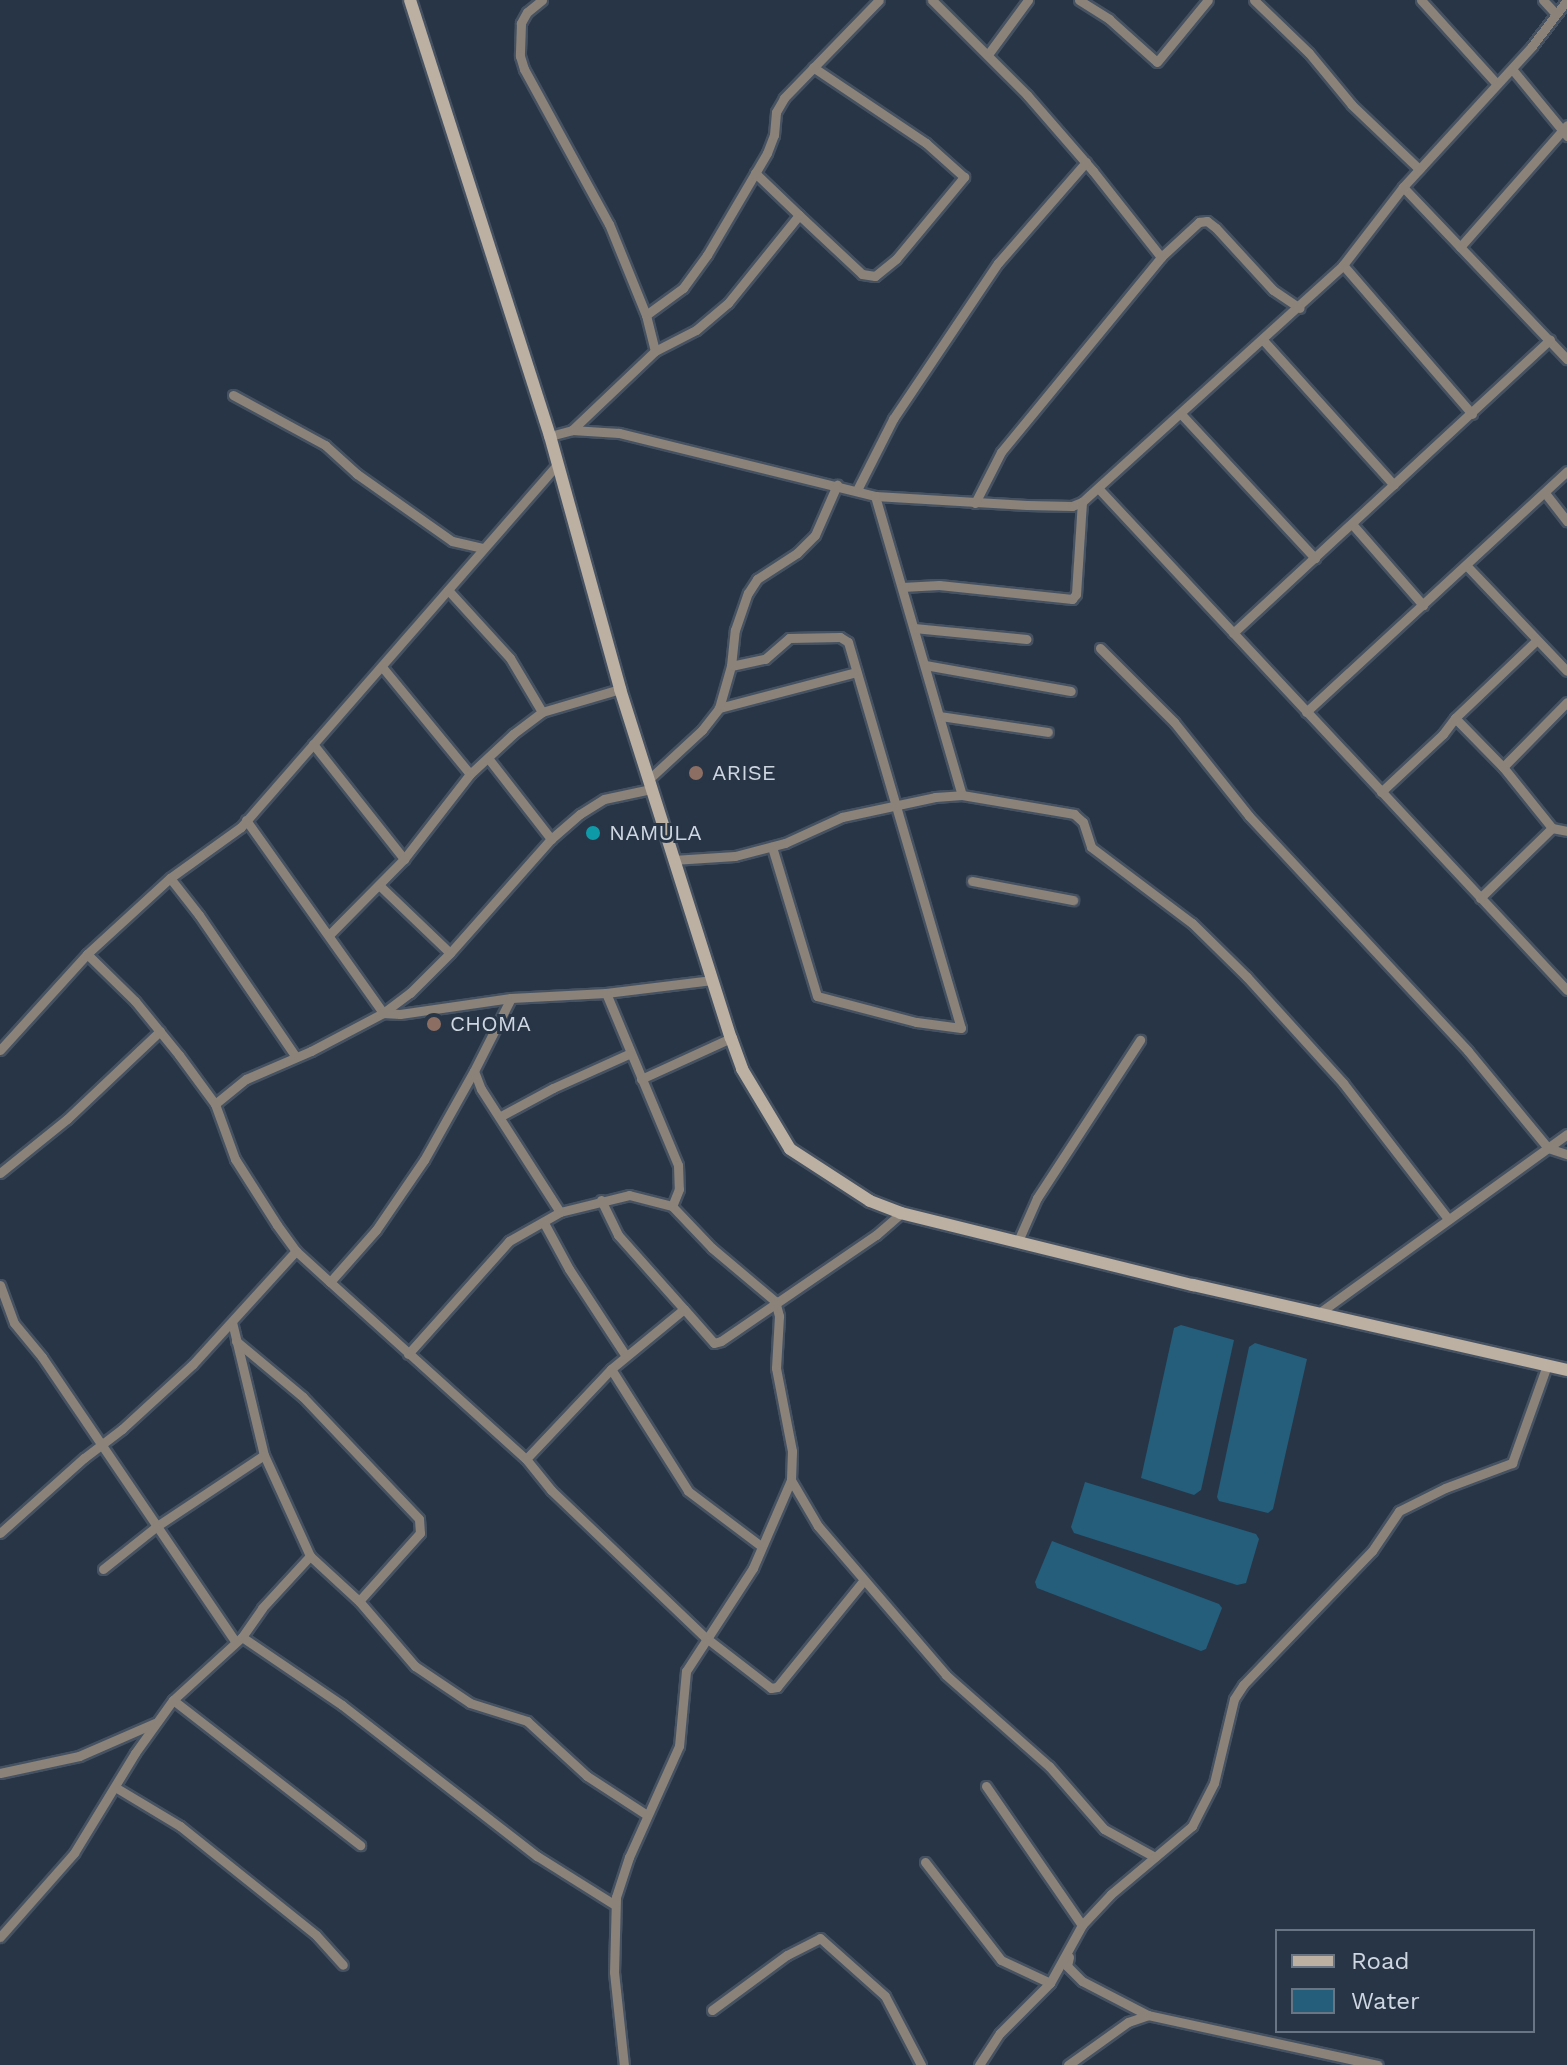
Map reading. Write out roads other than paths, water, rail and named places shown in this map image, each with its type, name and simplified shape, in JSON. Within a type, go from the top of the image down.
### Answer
[{"type":"street","points":[[410,0],[550,436],[620,689],[731,1038],[742,1069],[790,1149],[870,1201],[901,1213],[1567,1370]]},
{"type":"street","points":[[542,0],[527,12],[521,23],[520,56],[524,69],[586,177],[646,315],[655,351]]},
{"type":"street","points":[[646,315],[683,288],[772,142],[776,112],[813,67],[879,0]]},
{"type":"street","points":[[932,0],[989,53],[1086,162],[1161,257]]},
{"type":"street","points":[[989,53],[1028,0]]},
{"type":"street","points":[[1079,0],[1109,19],[1157,62],[1208,0]]},
{"type":"street","points":[[1254,0],[1286,28],[1352,105],[1419,169]]},
{"type":"street","points":[[1421,0],[1497,84]]},
{"type":"street","points":[[1543,0],[1556,14]]},
{"type":"street","points":[[550,436],[572,430],[619,433],[743,466],[875,496],[1063,506],[1082,502],[1300,308],[1343,265],[1403,187],[1512,69],[1567,0]]},
{"type":"street","points":[[755,173],[862,274],[875,276],[896,259],[964,177],[926,143],[813,67]]},
{"type":"street","points":[[1460,247],[1565,130],[1512,69]]},
{"type":"street","points":[[857,490],[893,419],[998,263],[1086,162]]},
{"type":"street","points":[[1403,187],[1567,359]]},
{"type":"street","points":[[572,430],[655,351],[696,330],[728,303],[799,215]]},
{"type":"street","points":[[975,503],[1001,452],[1161,257],[1199,222],[1207,221],[1273,290],[1300,308]]},
{"type":"street","points":[[1343,265],[1472,414]]},
{"type":"street","points":[[1233,633],[1550,339]]},
{"type":"street","points":[[1263,340],[1394,485]]},
{"type":"street","points":[[233,395],[325,445],[357,474],[452,541],[482,548]]},
{"type":"street","points":[[1181,414],[1315,558]]},
{"type":"street","points":[[0,1050],[87,954],[170,878],[246,820],[383,668],[482,548],[558,464]]},
{"type":"street","points":[[1306,712],[1567,471]]},
{"type":"street","points":[[215,1104],[246,1079],[383,1013],[410,993],[450,953],[551,839],[592,805],[649,785],[719,708],[731,666],[735,630],[748,593],[757,579],[797,553],[815,535],[837,485]]},
{"type":"street","points":[[1098,488],[1567,990]]},
{"type":"street","points":[[1545,493],[1567,521]]},
{"type":"street","points":[[875,496],[962,795]]},
{"type":"street","points":[[902,587],[939,585],[1072,599],[1076,594],[1082,502]]},
{"type":"street","points":[[1352,524],[1423,605]]},
{"type":"street","points":[[1466,565],[1567,671]]},
{"type":"street","points":[[448,590],[510,658],[542,712]]},
{"type":"street","points":[[914,628],[1026,639]]},
{"type":"street","points":[[731,666],[765,659],[789,638],[840,637],[848,642],[961,1028],[916,1022],[817,996],[772,847]]},
{"type":"street","points":[[1381,792],[1537,640]]},
{"type":"street","points":[[1100,648],[1174,722],[1249,816],[1468,1051],[1548,1148],[1567,1154]]},
{"type":"street","points":[[925,665],[1071,691]]},
{"type":"street","points":[[383,668],[470,774]]},
{"type":"street","points":[[719,708],[856,672]]},
{"type":"street","points":[[329,935],[404,859],[470,774],[542,712],[620,689]]},
{"type":"street","points":[[1503,767],[1567,702]]},
{"type":"street","points":[[940,716],[1048,732]]},
{"type":"street","points":[[1455,718],[1503,767],[1552,828],[1567,831]]},
{"type":"street","points":[[313,744],[404,859]]},
{"type":"street","points":[[488,758],[551,839]]},
{"type":"street","points":[[673,860],[735,856],[772,847],[842,817],[897,804],[962,795],[1063,811],[1080,818],[1091,847],[1201,931],[1303,1038],[1364,1109],[1448,1219]]},
{"type":"street","points":[[246,820],[383,1013]]},
{"type":"street","points":[[1480,898],[1552,828]]},
{"type":"street","points":[[170,878],[199,915],[296,1057]]},
{"type":"street","points":[[972,881],[1073,900]]},
{"type":"street","points":[[379,885],[450,953]]},
{"type":"street","points":[[87,954],[160,1031],[215,1104],[235,1159],[296,1251],[526,1459],[551,1490],[705,1637],[774,1688],[864,1580]]},
{"type":"street","points":[[383,1013],[400,1014],[511,998],[606,993],[712,980]]},
{"type":"street","points":[[606,993],[678,1165],[679,1189],[672,1206]]},
{"type":"street","points":[[330,1282],[376,1230],[424,1160],[511,998]]},
{"type":"street","points":[[0,1173],[67,1119],[160,1031]]},
{"type":"street","points":[[641,1079],[731,1038]]},
{"type":"street","points":[[1018,1241],[1037,1198],[1140,1040]]},
{"type":"street","points":[[501,1116],[631,1053]]},
{"type":"street","points":[[474,1071],[481,1089],[560,1212]]},
{"type":"street","points":[[1319,1313],[1567,1134]]},
{"type":"street","points":[[408,1354],[509,1241],[560,1212],[629,1195],[672,1206],[712,1248],[775,1301],[779,1316],[776,1368],[792,1451],[791,1480],[736,1595],[705,1637],[686,1671],[679,1746],[629,1857],[615,1905],[614,1972],[624,2065]]},
{"type":"street","points":[[601,1200],[618,1235],[714,1343],[838,1262],[901,1213]]},
{"type":"street","points":[[544,1223],[569,1269],[626,1356]]},
{"type":"street","points":[[0,1533],[84,1458],[103,1446],[232,1322],[296,1251]]},
{"type":"street","points":[[0,1285],[14,1323],[239,1639],[342,1705],[537,1856],[615,1905]]},
{"type":"street","points":[[526,1459],[611,1369],[684,1309]]},
{"type":"street","points":[[232,1322],[264,1455],[310,1556],[359,1601],[399,1649],[437,1682],[488,1711],[527,1721],[587,1776],[647,1815]]},
{"type":"street","points":[[236,1341],[303,1397],[419,1519],[420,1533],[359,1601]]},
{"type":"street","points":[[979,2065],[1000,2033],[1050,1983],[1069,1954],[1082,1925],[1198,1817],[1214,1783],[1234,1699],[1243,1685],[1372,1551],[1399,1511],[1445,1488],[1512,1463],[1547,1365]]},
{"type":"street","points":[[611,1369],[688,1491],[761,1546]]},
{"type":"street","points":[[103,1569],[157,1526],[264,1455]]},
{"type":"street","points":[[791,1480],[818,1526],[946,1675],[1049,1766],[1094,1819],[1113,1835],[1155,1857]]},
{"type":"street","points":[[0,1937],[63,1867],[173,1700],[239,1639],[262,1608],[310,1556]]},
{"type":"street","points":[[173,1700],[360,1845]]},
{"type":"street","points":[[0,1773],[79,1756],[155,1723]]},
{"type":"street","points":[[986,1786],[1082,1925]]},
{"type":"street","points":[[115,1787],[180,1826],[316,1935],[343,1965]]},
{"type":"street","points":[[925,1862],[1001,1960],[1050,1983]]},
{"type":"street","points":[[712,2010],[787,1955],[820,1938],[885,1996],[921,2065]]},
{"type":"street","points":[[1069,1954],[1067,1966],[1082,1981],[1148,2015],[1378,2065]]},
{"type":"street","points":[[1068,2065],[1128,2022],[1148,2015]]},
{"type":"water","points":[[1181,1325],[1234,1340],[1201,1490],[1194,1495],[1141,1478],[1174,1328]]},
{"type":"water","points":[[1255,1343],[1307,1359],[1273,1509],[1268,1513],[1219,1501],[1217,1497],[1249,1347]]},
{"type":"water","points":[[1085,1482],[1256,1534],[1259,1539],[1246,1583],[1237,1585],[1074,1533],[1071,1527]]},
{"type":"water","points":[[1052,1541],[1219,1604],[1222,1608],[1206,1649],[1201,1651],[1037,1588],[1035,1582]]},
{"type":"place","name":"ARISE","points":[[696,773]]},
{"type":"place","name":"NAMULA","points":[[593,833]]},
{"type":"place","name":"CHOMA","points":[[434,1024]]}]
